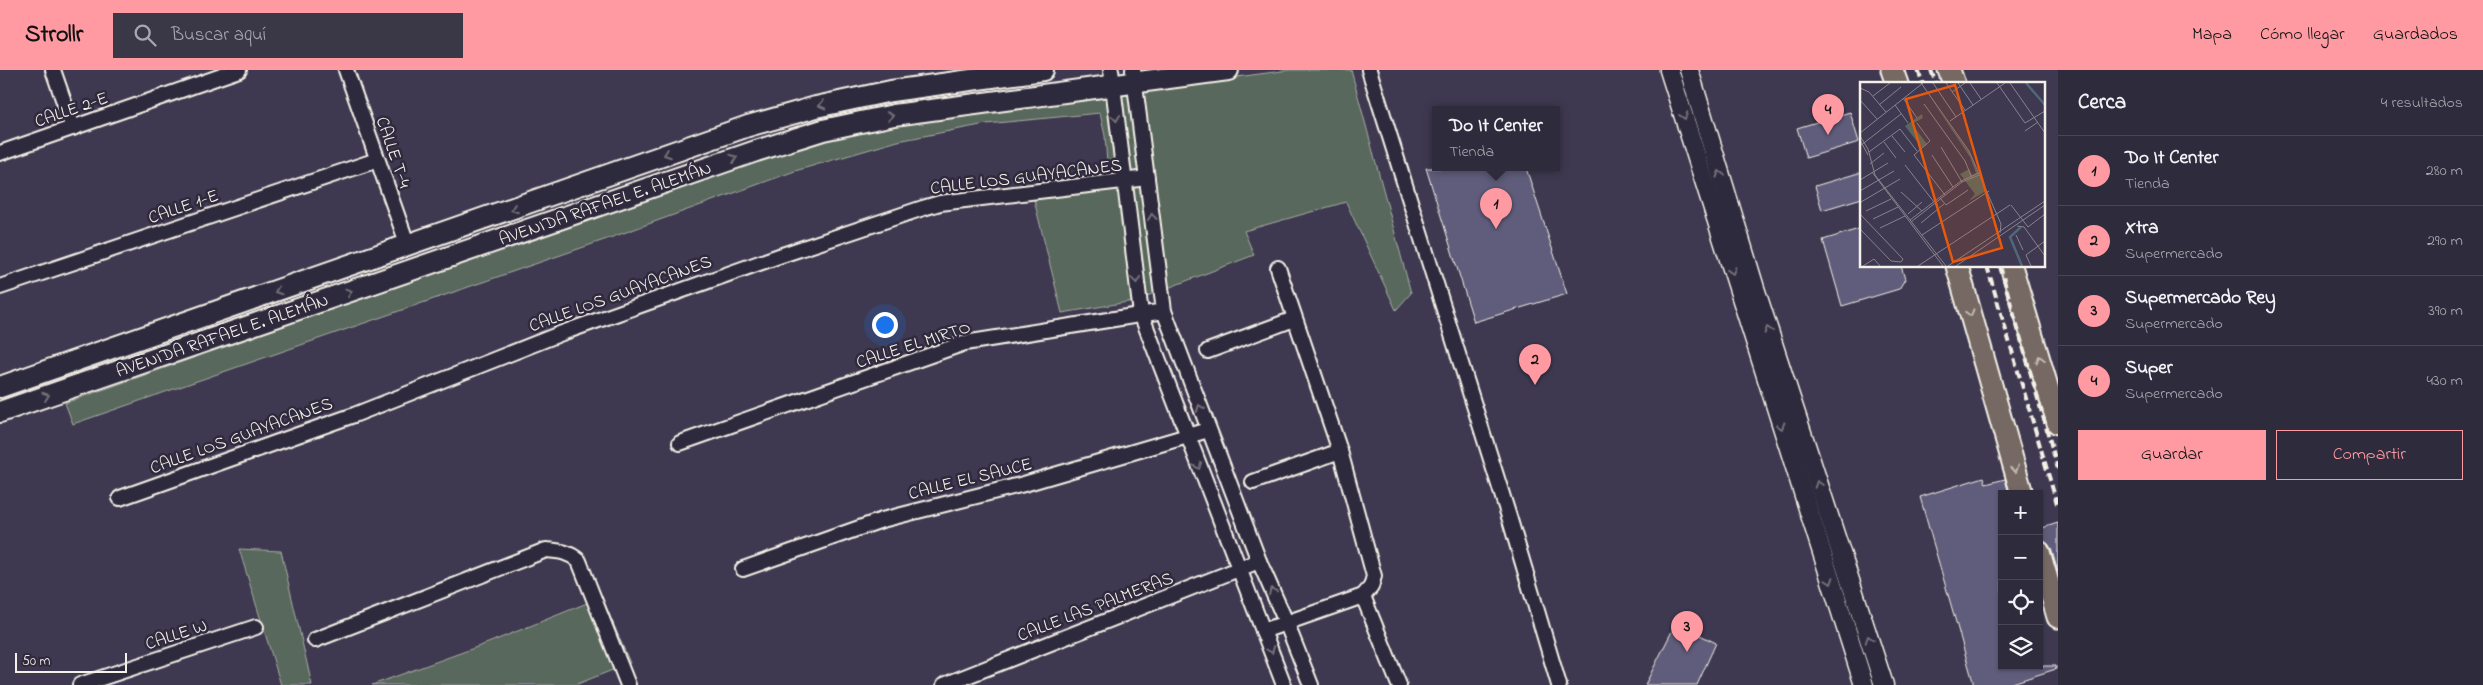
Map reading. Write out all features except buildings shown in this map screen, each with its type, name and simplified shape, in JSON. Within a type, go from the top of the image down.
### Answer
[{"type":"main road","name":"AVENIDA RAFAEL E. ALEMÁN","points":[[0,387],[748,126],[799,111],[892,91],[1043,70]]},
{"type":"main road","name":"AVENIDA RAFAEL E. ALEMÁN","points":[[0,412],[746,154],[823,130],[894,115],[1112,78],[1228,70]]},
{"type":"main road","points":[[1892,70],[1896,82]]},
{"type":"main road","points":[[1949,70],[1953,82]]},
{"type":"main road","points":[[1958,268],[2021,490]]},
{"type":"main road","points":[[2012,268],[2058,423]]},
{"type":"main road","points":[[2043,566],[2058,617]]},
{"type":"street","points":[[53,70],[73,128]]},
{"type":"street","name":"CALLE 2-E","points":[[0,154],[239,70]]},
{"type":"street","name":"CALLE T-4","points":[[346,70],[408,246]]},
{"type":"street","points":[[1369,70],[1510,520],[1559,685]]},
{"type":"street","points":[[1669,70],[1864,685]]},
{"type":"street","points":[[1689,70],[1755,288],[1884,685]]},
{"type":"street","points":[[1134,76],[1164,311],[1259,562],[1286,622],[1310,685]]},
{"type":"street","points":[[1112,78],[1123,182],[1141,314],[1238,570],[1284,685]]},
{"type":"street","name":"CALLE 1-E","points":[[0,287],[377,160]]},
{"type":"street","name":"CALLE LOS GUAYACANES","points":[[120,498],[354,414],[580,327],[779,256],[923,208],[940,203],[1147,178]]},
{"type":"street","points":[[1263,631],[1363,596],[1371,587],[1374,576],[1340,451],[1278,268]]},
{"type":"street","name":"CALLE EL MIRTO","points":[[680,443],[965,343],[1164,311]]},
{"type":"street","points":[[1208,350],[1294,319]]},
{"type":"street","name":"CALLE EL SAUCE","points":[[743,569],[882,520],[1024,484],[1208,430]]},
{"type":"street","points":[[1254,482],[1340,451]]},
{"type":"street","points":[[315,640],[546,550],[559,551],[571,554],[579,562],[628,685]]},
{"type":"street","name":"CALLE LAS PALMERAS","points":[[944,685],[1259,562]]},
{"type":"street","points":[[1363,596],[1399,685]]},
{"type":"street","name":"CALLE W","points":[[80,685],[256,627]]},
{"type":"green space","points":[[1290,70],[1351,70],[1411,293],[1396,310],[1346,202],[1244,231],[1254,255],[1134,301],[1062,313],[1031,188],[1108,176],[1105,136],[1100,113],[986,124],[898,141],[795,171],[607,239],[73,424],[65,403],[833,134],[987,110]]},
{"type":"green space","points":[[239,549],[281,551],[312,685],[281,685]]},
{"type":"green space","points":[[602,597],[630,663],[575,685],[372,685],[488,643]]},
{"type":"railway","points":[[1918,70],[1922,82]]},
{"type":"railway","points":[[1931,70],[1935,82]]},
{"type":"railway","points":[[1988,268],[2058,507]]},
{"type":"railway","points":[[2001,268],[2058,469]]},
{"type":"place","name":"Super","points":[[1828,135]]},
{"type":"place","name":"Do It Center","points":[[1496,229]]},
{"type":"place","name":"Xtra","points":[[1535,385]]},
{"type":"place","name":"Supermercado Rey","points":[[1687,652]]}]
